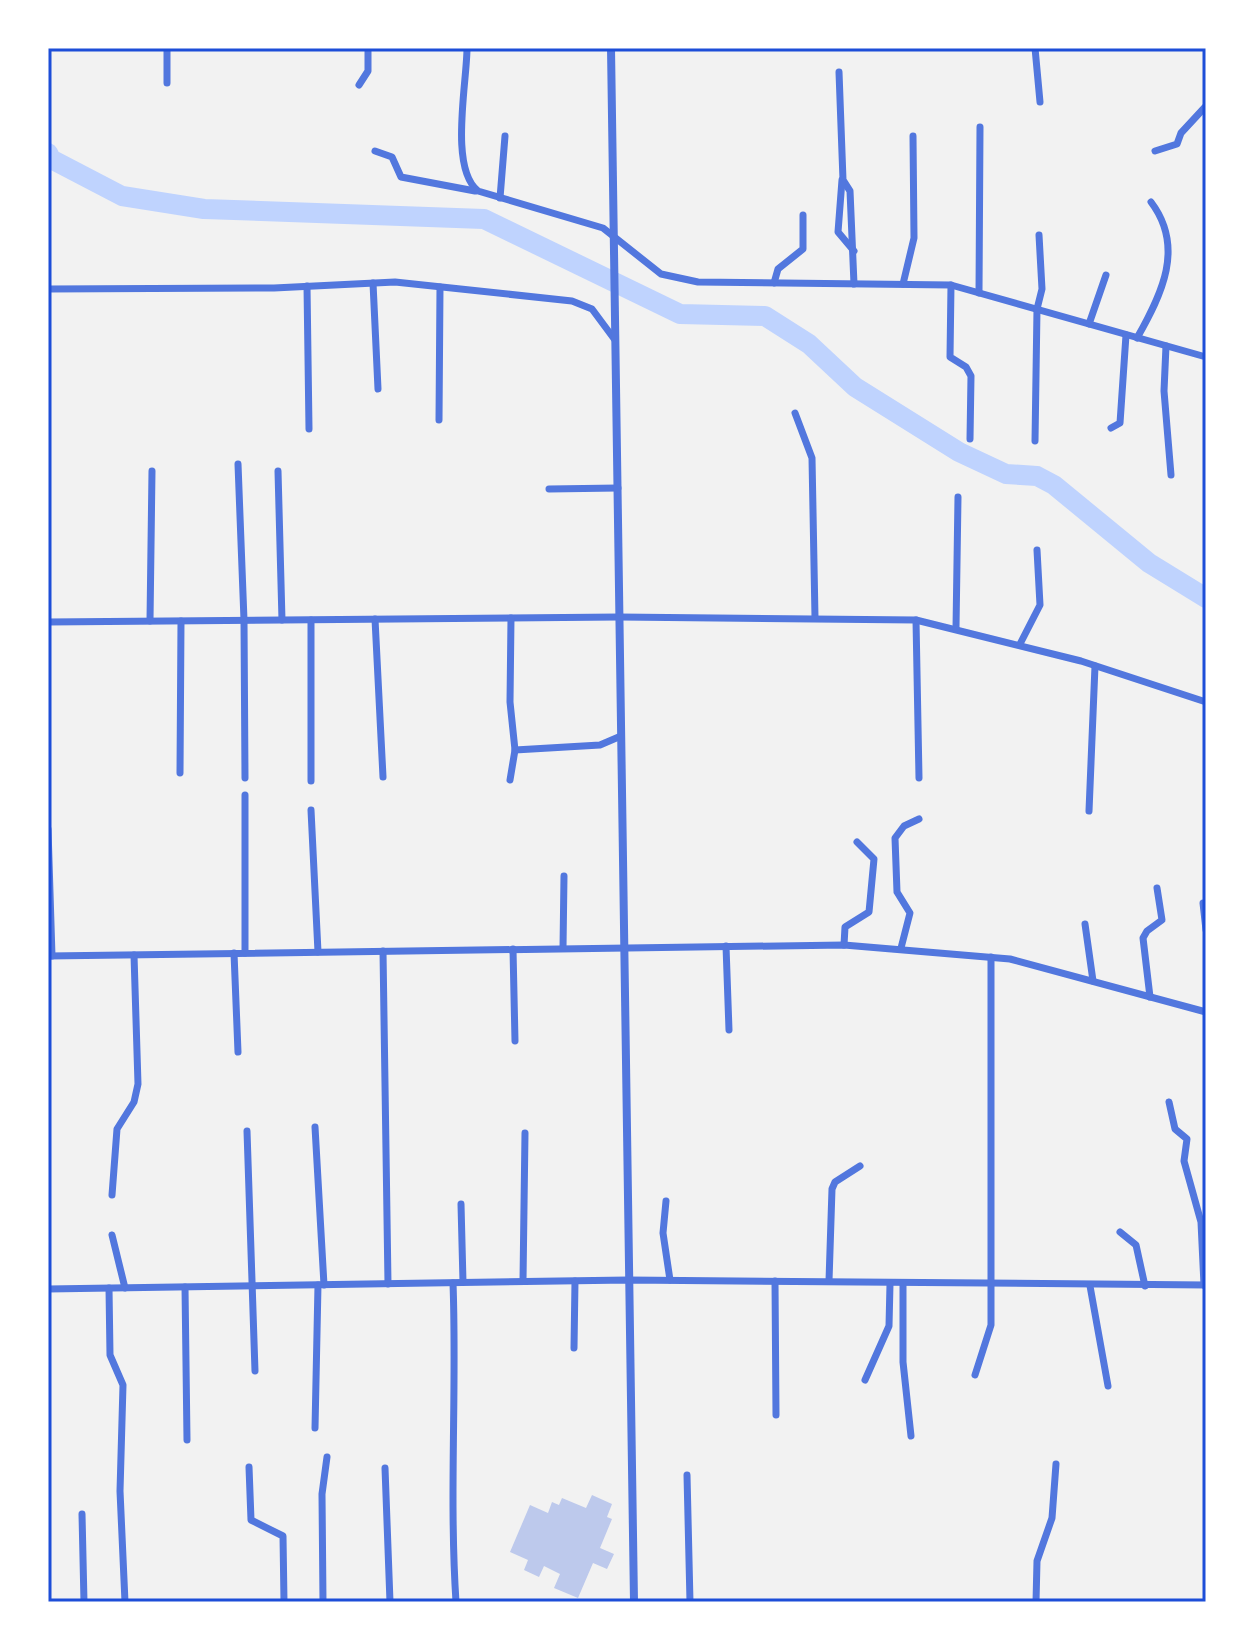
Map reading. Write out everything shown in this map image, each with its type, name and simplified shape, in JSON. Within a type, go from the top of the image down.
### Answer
[{"type":"street","points":[[167,48],[167,83]]},
{"type":"street","points":[[359,85],[368,71],[368,48]]},
{"type":"street","points":[[467,48],[461,146],[467,180],[478,191]]},
{"type":"street","points":[[611,48],[634,1602]]},
{"type":"street","points":[[1035,48],[1040,102]]},
{"type":"street","points":[[839,72],[843,180],[838,232],[854,251]]},
{"type":"street","points":[[1155,151],[1177,144],[1181,133],[1206,106]]},
{"type":"street","points":[[979,293],[980,127]]},
{"type":"street","points":[[500,198],[505,136]]},
{"type":"street","points":[[903,284],[914,238],[913,136]]},
{"type":"street","points":[[375,151],[392,157],[401,177],[478,191],[603,228],[648,267],[681,281],[951,285],[1206,357]]},
{"type":"street","points":[[843,180],[850,191],[854,284]]},
{"type":"street","points":[[1137,338],[1167,279],[1168,236],[1162,216],[1151,202]]},
{"type":"street","points":[[774,283],[778,269],[803,249],[803,215]]},
{"type":"street","points":[[1035,441],[1037,309],[1042,289],[1039,235]]},
{"type":"street","points":[[1089,324],[1106,275]]},
{"type":"street","points":[[48,289],[373,283],[440,287],[584,304],[600,317],[616,341]]},
{"type":"street","points":[[373,283],[378,389]]},
{"type":"street","points":[[951,285],[950,357],[966,367],[971,376],[970,439]]},
{"type":"street","points":[[307,286],[309,429]]},
{"type":"street","points":[[439,420],[440,287]]},
{"type":"street","points":[[1111,428],[1120,423],[1126,335]]},
{"type":"street","points":[[1166,346],[1164,391],[1171,475]]},
{"type":"street","points":[[795,413],[812,458],[815,617]]},
{"type":"street","points":[[238,464],[244,620],[245,778]]},
{"type":"street","points":[[150,621],[152,471]]},
{"type":"street","points":[[278,471],[282,620]]},
{"type":"street","points":[[549,489],[618,488]]},
{"type":"street","points":[[956,628],[958,497]]},
{"type":"street","points":[[1020,644],[1040,605],[1037,550]]},
{"type":"street","points":[[48,622],[619,617],[916,620],[1020,644],[1206,702]]},
{"type":"street","points":[[510,780],[515,750],[510,712],[511,618]]},
{"type":"street","points":[[375,619],[383,777]]},
{"type":"street","points":[[311,620],[311,781]]},
{"type":"street","points":[[916,620],[919,778]]},
{"type":"street","points":[[180,773],[181,621]]},
{"type":"street","points":[[1089,811],[1095,666]]},
{"type":"street","points":[[515,750],[600,745],[621,736]]},
{"type":"street","points":[[245,795],[245,953]]},
{"type":"street","points":[[311,810],[318,952]]},
{"type":"street","points":[[901,948],[910,913],[897,892],[895,838],[904,826],[919,819]]},
{"type":"street","points":[[48,829],[50,956],[844,945],[991,957],[1206,1012]]},
{"type":"street","points":[[844,945],[845,927],[869,912],[873,894],[874,859],[857,842]]},
{"type":"street","points":[[563,948],[564,876]]},
{"type":"street","points":[[1150,997],[1143,938],[1162,920],[1157,888]]},
{"type":"street","points":[[1206,903],[1203,903],[1206,930]]},
{"type":"street","points":[[1085,924],[1093,981]]},
{"type":"street","points":[[726,946],[729,1030]]},
{"type":"street","points":[[513,949],[515,1041]]},
{"type":"street","points":[[383,951],[388,1284]]},
{"type":"street","points":[[234,953],[238,1052]]},
{"type":"street","points":[[112,1195],[117,1129],[134,1102],[138,1084],[134,955]]},
{"type":"street","points":[[975,1375],[990,1335],[991,957]]},
{"type":"street","points":[[48,1289],[628,1280],[1205,1285],[1201,1222],[1184,1161],[1187,1139],[1175,1129],[1169,1102]]},
{"type":"street","points":[[315,1127],[321,1285],[315,1428]]},
{"type":"street","points":[[247,1131],[255,1371]]},
{"type":"street","points":[[523,1281],[525,1133]]},
{"type":"street","points":[[829,1281],[832,1189],[835,1182],[860,1166]]},
{"type":"street","points":[[666,1201],[663,1233],[670,1280]]},
{"type":"street","points":[[461,1204],[463,1282]]},
{"type":"street","points":[[1120,1232],[1136,1245],[1145,1286]]},
{"type":"street","points":[[112,1235],[125,1288]]},
{"type":"street","points":[[574,1348],[575,1281]]},
{"type":"street","points":[[775,1281],[776,1415]]},
{"type":"street","points":[[453,1283],[456,1357],[451,1466],[456,1602]]},
{"type":"street","points":[[865,1380],[889,1326],[890,1284]]},
{"type":"street","points":[[903,1284],[903,1362],[911,1436]]},
{"type":"street","points":[[1090,1286],[1108,1386]]},
{"type":"street","points":[[185,1287],[187,1440]]},
{"type":"street","points":[[109,1288],[110,1355],[123,1385],[120,1491],[125,1602]]},
{"type":"street","points":[[323,1602],[322,1494],[327,1457]]},
{"type":"street","points":[[1036,1602],[1037,1561],[1052,1518],[1056,1464]]},
{"type":"street","points":[[249,1467],[251,1520],[283,1536],[284,1602]]},
{"type":"street","points":[[385,1468],[390,1602]]},
{"type":"street","points":[[687,1475],[690,1602]]},
{"type":"street","points":[[82,1514],[84,1602]]},
{"type":"building","points":[[592,1495],[612,1504],[607,1517],[612,1519],[600,1548],[614,1554],[607,1569],[593,1563],[578,1598],[554,1588],[560,1574],[544,1566],[539,1577],[524,1570],[528,1560],[510,1552],[530,1505],[548,1513],[552,1502],[559,1505],[562,1498],[586,1508]]},
{"type":"waterway","points":[[48,153],[51,159],[122,196],[204,209],[484,219],[680,314],[765,316],[809,344],[855,387],[959,452],[1006,474],[1037,476],[1054,485],[1149,563],[1206,598]]}]
